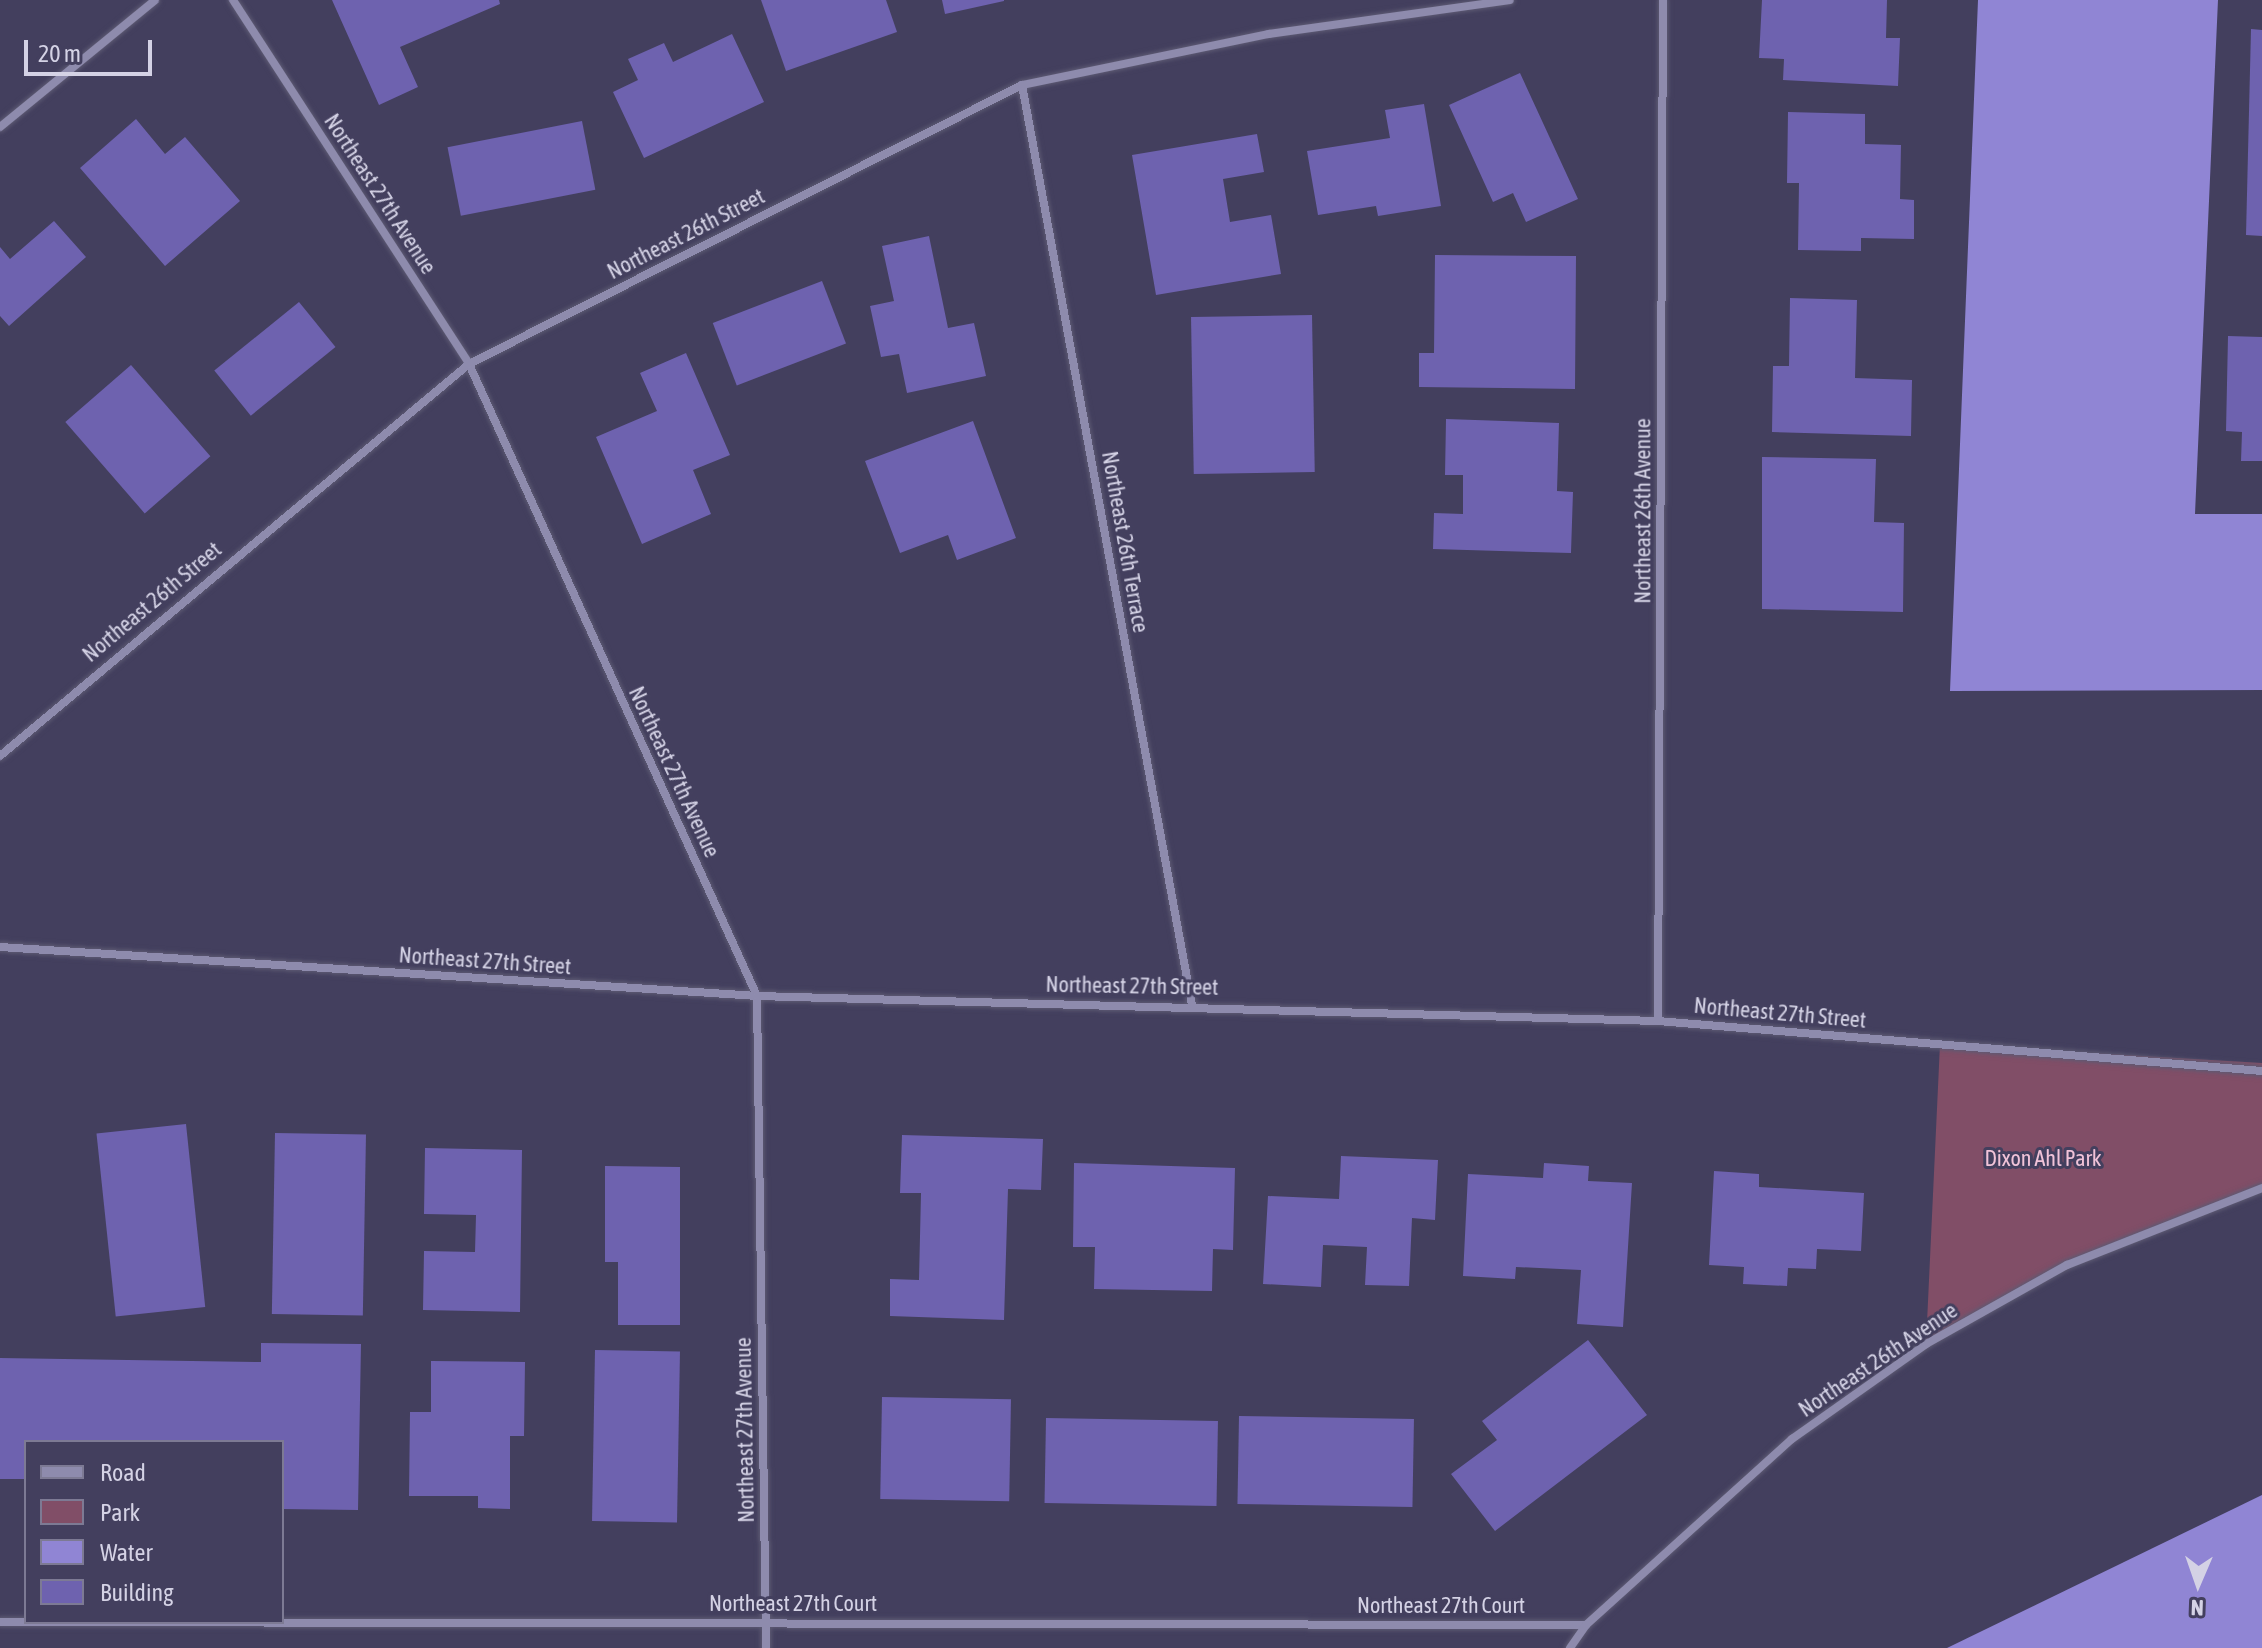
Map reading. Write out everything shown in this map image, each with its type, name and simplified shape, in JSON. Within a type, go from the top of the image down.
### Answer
[{"type":"street","points":[[0,127],[155,0]]},
{"type":"street","name":"Northeast 27th Avenue","points":[[233,0],[469,364],[757,996],[766,1648]]},
{"type":"street","name":"Northeast 26th Street","points":[[0,756],[469,364],[1022,85],[1269,34],[1510,0]]},
{"type":"street","name":"Northeast 26th Avenue","points":[[1658,1021],[1663,0]]},
{"type":"street","name":"Northeast 26th Terrace","points":[[1022,85],[1192,1005]]},
{"type":"street","name":"Northeast 27th Street","points":[[0,947],[757,996],[1192,1005],[1658,1021],[2262,1071]]},
{"type":"street","name":"Northeast 26th Avenue","points":[[1570,1648],[1586,1625],[1792,1439],[1926,1344],[2067,1265],[2262,1188]]},
{"type":"street","name":"Northeast 27th Court","points":[[0,1622],[24,1622]]},
{"type":"street","name":"Northeast 27th Court","points":[[284,1622],[1586,1625]]},
{"type":"green space","name":"Dixon Ahl Park","points":[[1940,1044],[2262,1063],[2262,1188],[2067,1265],[1926,1344]]},
{"type":"water","points":[[1978,0],[2218,0],[2195,514],[2262,514],[2262,690],[1950,691]]},
{"type":"water","points":[[2262,1495],[2262,1648],[1947,1648]]},
{"type":"building","points":[[332,0],[499,0],[500,4],[400,47],[418,87],[379,105]]},
{"type":"building","points":[[761,0],[886,0],[897,32],[786,71]]},
{"type":"building","points":[[942,0],[1004,0],[1004,1],[945,14]]},
{"type":"building","points":[[1762,0],[1887,0],[1886,38],[1900,38],[1898,86],[1783,80],[1784,59],[1759,58]]},
{"type":"building","points":[[2251,29],[2262,30],[2262,236],[2246,235]]},
{"type":"building","points":[[732,34],[764,102],[644,158],[613,92],[638,80],[628,59],[664,43],[673,62]]},
{"type":"building","points":[[1520,73],[1578,199],[1526,222],[1513,193],[1493,202],[1449,105]]},
{"type":"building","points":[[1424,104],[1441,206],[1378,216],[1376,206],[1318,215],[1307,151],[1390,138],[1385,110]]},
{"type":"building","points":[[1788,112],[1865,114],[1865,144],[1901,145],[1900,199],[1914,200],[1914,239],[1861,238],[1861,251],[1798,250],[1799,183],[1787,183]]},
{"type":"building","points":[[136,119],[165,154],[185,137],[240,201],[165,266],[80,168]]},
{"type":"building","points":[[582,121],[595,190],[461,216],[448,147]]},
{"type":"building","points":[[1257,134],[1264,172],[1223,179],[1230,222],[1271,215],[1281,274],[1156,295],[1132,155]]},
{"type":"building","points":[[54,221],[86,257],[9,326],[0,316],[0,247],[10,259]]},
{"type":"building","points":[[929,236],[948,328],[974,323],[986,376],[907,393],[899,354],[881,357],[870,306],[894,301],[882,246]]},
{"type":"building","points":[[1435,255],[1576,256],[1575,389],[1419,387],[1419,353],[1434,353]]},
{"type":"building","points":[[822,281],[846,344],[737,385],[713,323]]},
{"type":"building","points":[[1790,298],[1857,300],[1855,378],[1912,380],[1911,436],[1772,432],[1773,366],[1789,366]]},
{"type":"building","points":[[299,302],[336,347],[251,416],[214,371]]},
{"type":"building","points":[[1312,315],[1315,472],[1194,474],[1191,317]]},
{"type":"building","points":[[2228,336],[2262,337],[2262,461],[2241,461],[2242,432],[2226,431]]},
{"type":"building","points":[[686,353],[730,455],[693,470],[711,514],[642,544],[596,437],[657,411],[640,373]]},
{"type":"building","points":[[131,365],[210,456],[145,513],[65,422]]},
{"type":"building","points":[[1446,419],[1559,423],[1557,491],[1573,492],[1571,553],[1433,549],[1434,513],[1463,514],[1463,475],[1445,475]]},
{"type":"building","points":[[973,421],[1016,538],[957,560],[948,535],[900,553],[865,461]]},
{"type":"building","points":[[1762,457],[1876,459],[1874,522],[1904,523],[1903,612],[1762,609]]},
{"type":"building","points":[[186,1124],[205,1307],[116,1316],[96,1133]]},
{"type":"building","points":[[275,1133],[366,1135],[363,1316],[272,1314]]},
{"type":"building","points":[[902,1135],[1043,1139],[1041,1190],[1008,1189],[1004,1320],[890,1316],[890,1279],[919,1280],[921,1193],[900,1193]]},
{"type":"building","points":[[425,1148],[522,1150],[520,1312],[423,1310],[424,1251],[475,1252],[476,1215],[424,1214]]},
{"type":"building","points":[[1341,1156],[1438,1160],[1435,1220],[1412,1218],[1409,1286],[1365,1285],[1367,1247],[1323,1245],[1321,1287],[1263,1284],[1268,1196],[1339,1199]]},
{"type":"building","points":[[1074,1163],[1235,1168],[1233,1250],[1213,1249],[1212,1291],[1094,1289],[1095,1247],[1073,1247]]},
{"type":"building","points":[[1544,1163],[1589,1166],[1588,1181],[1632,1183],[1623,1327],[1577,1324],[1581,1270],[1516,1267],[1515,1279],[1463,1276],[1468,1174],[1543,1178]]},
{"type":"building","points":[[605,1166],[680,1167],[680,1325],[618,1325],[618,1262],[605,1262]]},
{"type":"building","points":[[1714,1171],[1759,1174],[1759,1187],[1864,1193],[1861,1251],[1817,1249],[1816,1269],[1788,1268],[1787,1286],[1743,1284],[1744,1267],[1709,1265]]},
{"type":"building","points":[[1588,1340],[1647,1415],[1495,1531],[1451,1474],[1497,1440],[1482,1421]]},
{"type":"building","points":[[261,1343],[361,1344],[358,1510],[284,1509],[284,1440],[24,1440],[24,1479],[0,1479],[0,1358],[261,1362]]},
{"type":"building","points":[[595,1350],[680,1351],[677,1522],[592,1521]]},
{"type":"building","points":[[431,1361],[525,1362],[524,1436],[510,1436],[510,1509],[478,1508],[478,1496],[409,1496],[410,1412],[431,1412]]},
{"type":"building","points":[[882,1397],[1011,1399],[1009,1501],[880,1499]]},
{"type":"building","points":[[1239,1416],[1414,1419],[1412,1507],[1237,1504]]},
{"type":"building","points":[[1046,1418],[1218,1421],[1216,1506],[1045,1503]]}]
